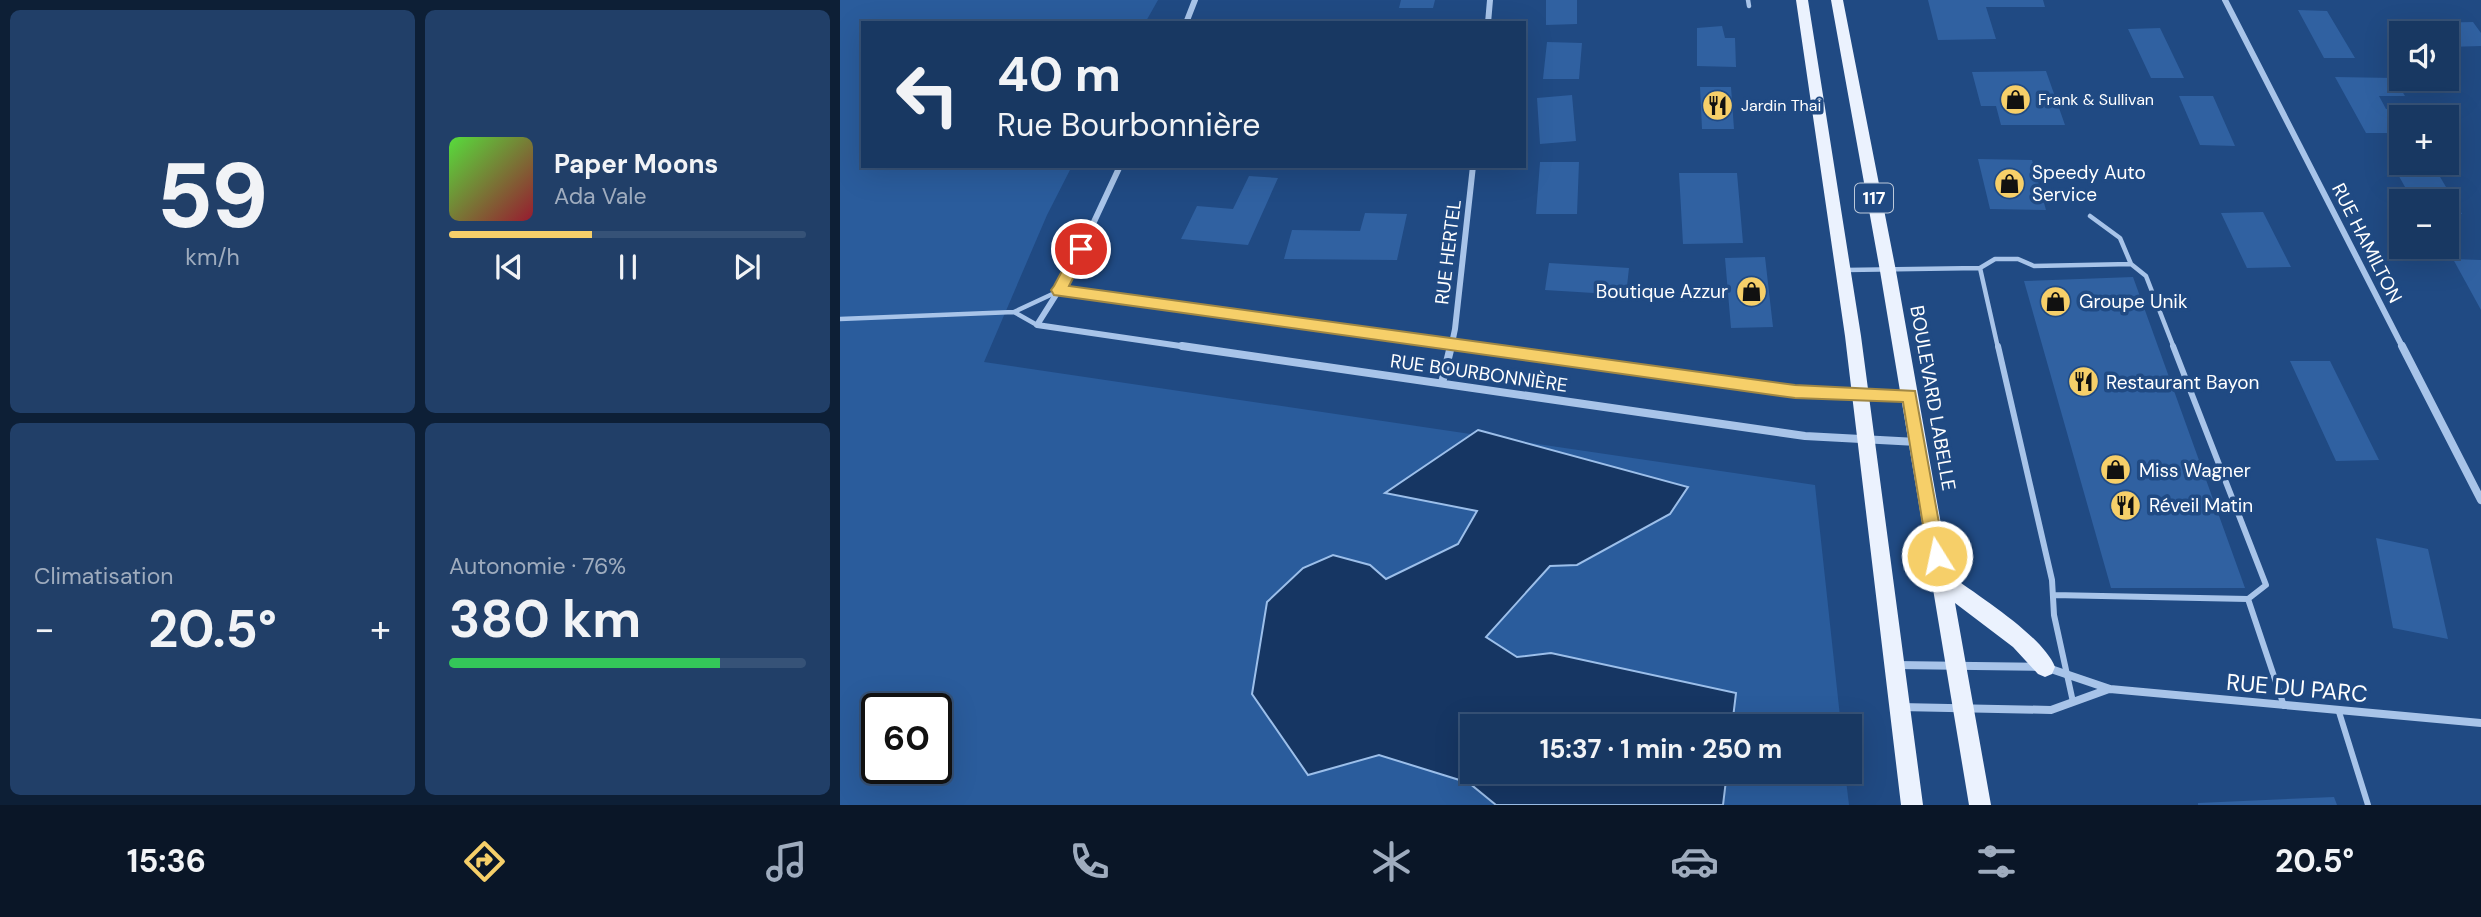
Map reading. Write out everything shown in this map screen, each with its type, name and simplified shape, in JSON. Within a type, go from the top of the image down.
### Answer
[{"type":"main road","name":"117","points":[[1802,0],[1843,270],[1912,805]]},
{"type":"main road","name":"BOULEVARD LABELLE","points":[[1837,0],[1888,271],[1980,805]]},
{"type":"main road","points":[[1941,580],[2020,640],[2045,667]]},
{"type":"street","points":[[1186,21],[1195,0]]},
{"type":"street","points":[[1488,21],[1490,0]]},
{"type":"street","name":"RUE HAMILTON","points":[[2225,0],[2481,500]]},
{"type":"street","points":[[1037,325],[1071,271],[1119,168]]},
{"type":"street","name":"RUE HERTEL","points":[[1442,383],[1452,345],[1473,168]]},
{"type":"street","name":"RUE BOURBONNIÈRE","points":[[1059,290],[1795,392],[1909,396]]},
{"type":"street","name":"RUE BOURBONNIÈRE","points":[[1037,325],[1805,436],[1917,442]]},
{"type":"street","name":"RUE DU PARC","points":[[1894,665],[2045,667],[2110,689],[2284,708],[2481,723]]},
{"type":"street","name":"RUE DU PARC","points":[[1899,707],[2051,710],[2110,689]]},
{"type":"lane","points":[[2053,595],[2248,599],[2266,585],[2146,276],[2131,264],[2120,237],[2090,216]]},
{"type":"lane","points":[[1843,270],[1980,268],[1995,259],[2018,259],[2034,266],[2131,264]]},
{"type":"lane","points":[[1980,268],[2052,580],[2054,615],[2073,702]]},
{"type":"lane","points":[[840,319],[1014,312],[1059,290]]},
{"type":"lane","points":[[1014,312],[1037,325]]},
{"type":"lane","points":[[2248,599],[2284,708]]},
{"type":"lane","points":[[2339,712],[2368,805]]},
{"type":"shaded area","points":[[840,0],[1158,0],[1146,21],[861,21],[861,168],[1071,168],[1047,215],[984,362],[1815,485],[1840,714],[1460,714],[1460,784],[1846,784],[1849,805],[840,805]]},
{"type":"shaded area","points":[[1478,430],[1688,487],[1670,514],[1577,565],[1550,566],[1486,637],[1517,657],[1551,653],[1736,693],[1733,714],[1460,714],[1460,780],[1379,755],[1308,775],[1252,694],[1267,602],[1303,568],[1333,555],[1370,565],[1386,579],[1458,544],[1477,511],[1385,493]]},
{"type":"shaded area","points":[[1470,784],[1726,784],[1723,805],[1496,805]]},
{"type":"building","points":[[1401,0],[1435,0],[1433,8],[1399,8]]},
{"type":"building","points":[[1546,0],[1577,0],[1577,24],[1546,25]]},
{"type":"building","points":[[1928,0],[2043,0],[2045,7],[1986,7],[1996,39],[1938,40]]},
{"type":"building","points":[[2298,10],[2327,11],[2355,58],[2324,58]]},
{"type":"building","points":[[2459,22],[2473,22],[2481,33],[2481,46],[2459,47]]},
{"type":"building","points":[[1722,26],[1725,38],[1735,38],[1736,67],[1697,66],[1697,28]]},
{"type":"building","points":[[2160,28],[2184,78],[2151,78],[2128,29]]},
{"type":"building","points":[[1547,42],[1582,43],[1579,79],[1543,79]]},
{"type":"building","points":[[2046,71],[2065,125],[2001,125],[1996,106],[1981,106],[1972,72]]},
{"type":"building","points":[[2335,77],[2389,78],[2389,91],[2402,91],[2405,96],[2379,96],[2386,109],[2389,109],[2389,133],[2366,133]]},
{"type":"building","points":[[1700,87],[1731,87],[1734,129],[1702,129]]},
{"type":"building","points":[[1572,95],[1576,141],[1540,144],[1537,98]]},
{"type":"building","points":[[2179,96],[2213,96],[2235,146],[2200,145]]},
{"type":"building","points":[[1978,159],[2032,160],[2046,210],[1990,209]]},
{"type":"building","points":[[1540,162],[1579,162],[1577,214],[1536,214]]},
{"type":"building","points":[[1679,173],[1737,173],[1743,243],[1683,244]]},
{"type":"building","points":[[2398,175],[2439,175],[2447,189],[2406,189]]},
{"type":"building","points":[[1249,176],[1278,178],[1248,245],[1181,239],[1197,206],[1233,209]]},
{"type":"building","points":[[2263,212],[2291,267],[2247,268],[2221,213]]},
{"type":"building","points":[[1365,213],[1407,214],[1397,260],[1284,259],[1292,230],[1360,231]]},
{"type":"building","points":[[1765,257],[1773,327],[1731,328],[1725,258]]},
{"type":"building","points":[[2453,259],[2481,260],[2481,310]]},
{"type":"building","points":[[1549,263],[1629,268],[1626,295],[1545,290]]},
{"type":"building","points":[[2133,277],[2245,588],[2111,588],[2024,281]]},
{"type":"building","points":[[2290,361],[2330,361],[2379,460],[2336,461]]},
{"type":"building","points":[[2376,538],[2428,549],[2448,639],[2393,628]]},
{"type":"building","points":[[2334,797],[2337,805],[2198,805],[2198,803]]},
{"type":"place","name":"Frank & Sullivan","points":[[2015,99]]},
{"type":"place","name":"Jardin Thai","points":[[1718,105]]},
{"type":"place","name":"Speedy Auto Service","points":[[2009,183]]},
{"type":"place","name":"Boutique Azzur","points":[[1751,291]]},
{"type":"place","name":"Groupe Unik","points":[[2056,301]]},
{"type":"place","name":"Restaurant Bayon","points":[[2083,382]]},
{"type":"place","name":"Miss Wagner","points":[[2116,470]]},
{"type":"place","name":"Réveil Matin","points":[[2126,505]]},
{"type":"route","points":[[1081,249],[1059,290],[1795,392],[1909,396],[1937,556]]}]
